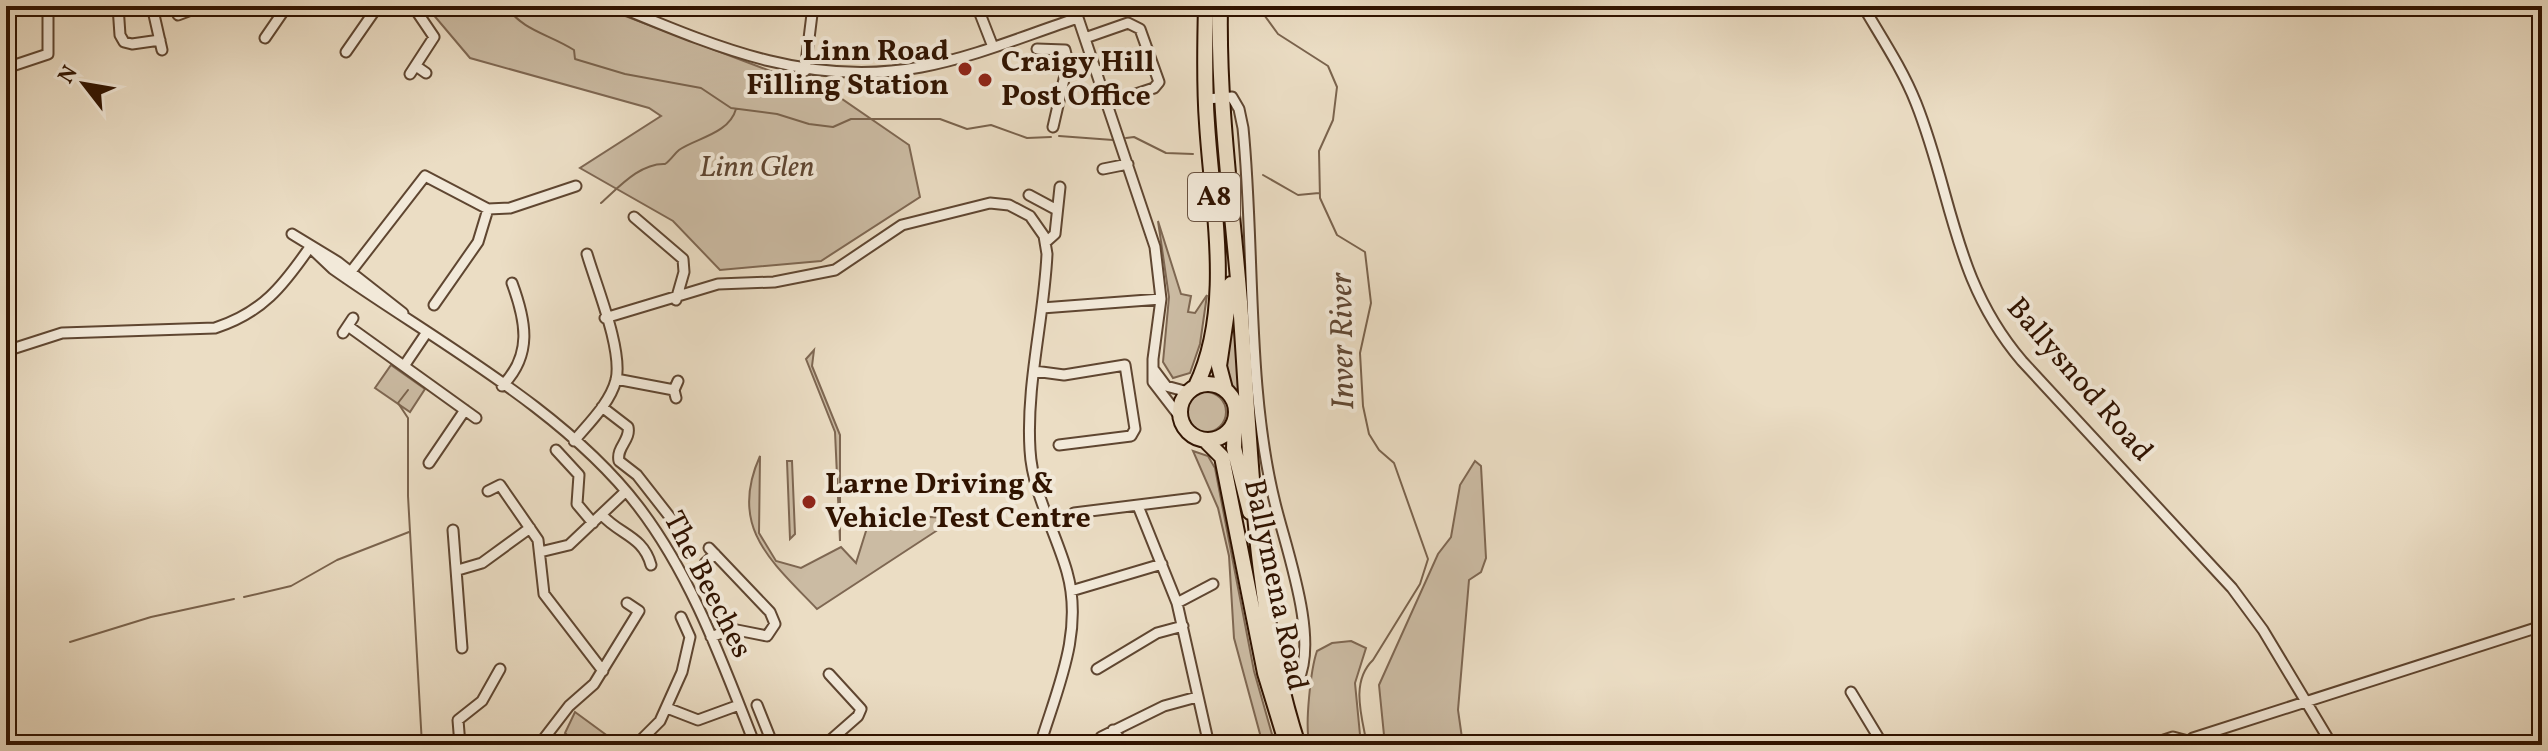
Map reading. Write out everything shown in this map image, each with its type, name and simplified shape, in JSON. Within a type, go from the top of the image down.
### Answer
[{"type":"highway","name":"A8","points":[[1180,417],[1183,399],[1192,389],[1209,346],[1215,283],[1215,209],[1206,99],[1206,6]]},
{"type":"highway","name":"Ballymena Road","points":[[1220,6],[1230,208],[1257,442],[1269,614],[1298,745]]},
{"type":"highway","name":"A8","points":[[1230,208],[1231,291],[1219,366],[1225,389],[1235,404],[1234,448],[1269,614]]},
{"type":"highway","points":[[1192,389],[1211,384],[1225,389]]},
{"type":"highway","points":[[1180,417],[1189,434],[1206,441],[1223,436],[1235,422]]},
{"type":"highway","name":"Ballymena Road","points":[[1206,441],[1222,457],[1265,673],[1287,745]]},
{"type":"street","points":[[6,68],[48,54],[48,6]]},
{"type":"street","points":[[118,6],[120,35],[124,42],[131,45],[161,45],[152,6]]},
{"type":"street","points":[[178,15],[202,6]]},
{"type":"street","points":[[265,38],[287,6]]},
{"type":"street","points":[[346,52],[378,6]]},
{"type":"street","points":[[413,6],[434,35],[413,70],[426,73]]},
{"type":"street","points":[[617,6],[726,50],[805,71],[899,71],[993,47],[1078,18]]},
{"type":"street","points":[[805,71],[813,6]]},
{"type":"street","points":[[977,6],[993,47]]},
{"type":"street","points":[[1074,6],[1155,247],[1161,299],[1153,367],[1156,388],[1180,417]]},
{"type":"street","name":"Ballysnod Road","points":[[1863,6],[1916,104],[1965,269],[1999,332],[2022,361],[2232,588],[2263,630],[2332,745]]},
{"type":"street","points":[[1085,38],[1128,23],[1140,29],[1159,81],[1155,88],[1124,98]]},
{"type":"street","points":[[1043,30],[1049,46]]},
{"type":"street","points":[[1037,49],[1049,46],[1065,50],[1068,62],[1053,127]]},
{"type":"street","points":[[1206,99],[1223,97]]},
{"type":"street","name":"Ballymena Road","points":[[1223,97],[1235,101],[1243,128],[1257,442],[1298,598],[1305,652],[1304,669],[1298,681]]},
{"type":"street","points":[[1226,144],[1244,141]]},
{"type":"street","points":[[1103,169],[1128,164]]},
{"type":"street","points":[[349,275],[425,176],[488,209],[510,208],[576,186]]},
{"type":"street","points":[[1046,242],[1055,234],[1060,187]]},
{"type":"street","points":[[1029,195],[1057,210]]},
{"type":"street","points":[[605,318],[676,300],[718,284],[774,282],[835,270],[902,225],[990,203],[1009,205],[1030,216],[1046,242],[1030,453],[1071,591],[1071,642],[1040,745]]},
{"type":"street","points":[[434,305],[478,242],[488,209]]},
{"type":"street","points":[[634,217],[683,259],[684,272],[676,300]]},
{"type":"street","name":"The Beeches","points":[[292,234],[312,248],[325,252],[349,275],[540,413],[626,491],[675,562],[711,637],[755,745]]},
{"type":"street","points":[[6,351],[35,339],[62,333],[215,328],[255,312],[286,290],[312,248]]},
{"type":"street","points":[[574,441],[602,407],[616,379],[615,357],[586,252]]},
{"type":"street","points":[[502,386],[522,360],[526,342],[514,286],[526,287]]},
{"type":"street","points":[[1042,308],[1161,299]]},
{"type":"street","points":[[348,326],[476,418]]},
{"type":"street","points":[[404,366],[427,332]]},
{"type":"street","points":[[1034,371],[1064,375],[1125,365],[1135,429],[1131,436],[1059,445]]},
{"type":"street","points":[[1153,367],[1166,386],[1192,389]]},
{"type":"street","points":[[616,379],[676,390]]},
{"type":"street","points":[[602,407],[628,427],[629,434],[618,454],[619,461],[637,475],[673,521]]},
{"type":"street","points":[[424,448],[431,459],[465,410]]},
{"type":"street","points":[[554,464],[559,453],[579,475],[577,504],[593,523]]},
{"type":"street","points":[[488,491],[500,485],[530,528],[540,552],[543,592],[603,671]]},
{"type":"street","name":"The Beeches","points":[[540,552],[569,545],[626,491]]},
{"type":"street","points":[[1074,513],[1191,498],[1187,511]]},
{"type":"street","points":[[1138,506],[1177,603],[1209,745]]},
{"type":"street","name":"The Beeches","points":[[602,515],[632,535],[646,551],[651,565]]},
{"type":"street","points":[[458,570],[482,563],[530,528]]},
{"type":"street","points":[[453,530],[462,648]]},
{"type":"street","points":[[705,563],[712,551],[770,612],[775,624],[767,636],[732,629],[711,637]]},
{"type":"street","points":[[1071,591],[1162,564]]},
{"type":"street","points":[[1177,603],[1215,584]]},
{"type":"street","points":[[539,745],[569,706],[587,693],[603,671],[639,611],[627,603]]},
{"type":"street","points":[[636,745],[654,729],[667,708],[688,648],[690,637],[682,620],[672,628]]},
{"type":"street","points":[[1097,669],[1157,633],[1183,626]]},
{"type":"street","points":[[2149,745],[2173,737],[2186,743],[2542,626]]},
{"type":"street","points":[[460,745],[458,720],[482,701],[500,669]]},
{"type":"street","points":[[825,690],[832,677],[861,710],[825,745]]},
{"type":"street","points":[[1851,692],[1883,745]]},
{"type":"street","points":[[1101,737],[1170,703],[1197,697]]},
{"type":"street","points":[[667,708],[698,720],[739,705]]},
{"type":"street","points":[[770,708],[758,708],[773,745]]},
{"type":"street","points":[[1113,730],[1124,745]]},
{"type":"green space","name":"Linn Glen","points":[[426,6],[599,6],[839,97],[909,145],[920,197],[821,261],[720,270],[673,221],[580,168],[661,116],[649,108],[470,58]]},
{"type":"green space","points":[[1158,221],[1181,294],[1191,296],[1188,312],[1195,313],[1207,295],[1200,344],[1190,373],[1173,378],[1163,362],[1169,297]]},
{"type":"green space","points":[[1232,323],[1239,324],[1242,401],[1225,378]]},
{"type":"green space","points":[[814,350],[812,366],[840,435],[840,541],[835,432],[806,359]]},
{"type":"green space","points":[[391,365],[425,389],[410,412],[375,388]]},
{"type":"green space","points":[[1206,392],[1220,398],[1226,412],[1220,426],[1206,432],[1192,426],[1186,412],[1192,398]]},
{"type":"green space","points":[[1193,451],[1208,456],[1215,468],[1254,671],[1275,745],[1263,745],[1234,638],[1229,556],[1218,508]]},
{"type":"green space","points":[[760,456],[759,533],[776,561],[801,568],[841,547],[856,563],[871,515],[956,518],[817,609],[770,558],[752,523],[749,503],[751,481]]},
{"type":"green space","points":[[787,461],[792,461],[795,534],[790,539]]},
{"type":"green space","points":[[1475,461],[1481,466],[1486,558],[1481,572],[1469,580],[1458,710],[1463,745],[1385,745],[1379,685],[1438,554],[1451,537],[1460,485]]},
{"type":"green space","points":[[1351,641],[1366,648],[1355,683],[1361,745],[1310,745],[1309,698],[1317,651],[1332,643]]},
{"type":"green space","points":[[575,712],[620,745],[577,745],[565,733]]},
{"type":"waterway","points":[[506,6],[528,27],[574,50],[575,59],[625,74],[701,88],[731,108],[777,114],[809,124],[833,127],[851,119],[940,119],[967,129],[991,125],[1027,138],[1051,137]]},
{"type":"waterway","name":"Inver River","points":[[1263,6],[1262,12],[1278,34],[1328,66],[1337,87],[1333,120],[1319,151],[1320,198],[1337,235],[1365,252],[1371,303],[1360,353],[1363,406],[1369,434],[1379,450],[1394,463],[1428,559],[1420,584],[1362,679],[1360,700],[1367,745]]},
{"type":"waterway","points":[[601,203],[647,167],[665,164],[679,150],[719,130],[727,124],[736,109]]},
{"type":"waterway","points":[[1059,136],[1113,140]]},
{"type":"waterway","points":[[1126,138],[1134,137],[1166,153],[1193,154]]},
{"type":"waterway","points":[[1263,175],[1298,195],[1319,193]]},
{"type":"waterway","points":[[408,390],[398,403],[408,418],[408,496],[422,745]]},
{"type":"waterway","points":[[244,597],[291,586],[337,560],[409,532]]},
{"type":"waterway","points":[[70,642],[151,617],[234,599]]},
{"type":"place","name":"Linn Road Filling Station","points":[[965,69]]},
{"type":"place","name":"Craigy Hill Post Office","points":[[985,80]]},
{"type":"place","name":"Larne Driving & Vehicle Test Centre","points":[[809,502]]}]
